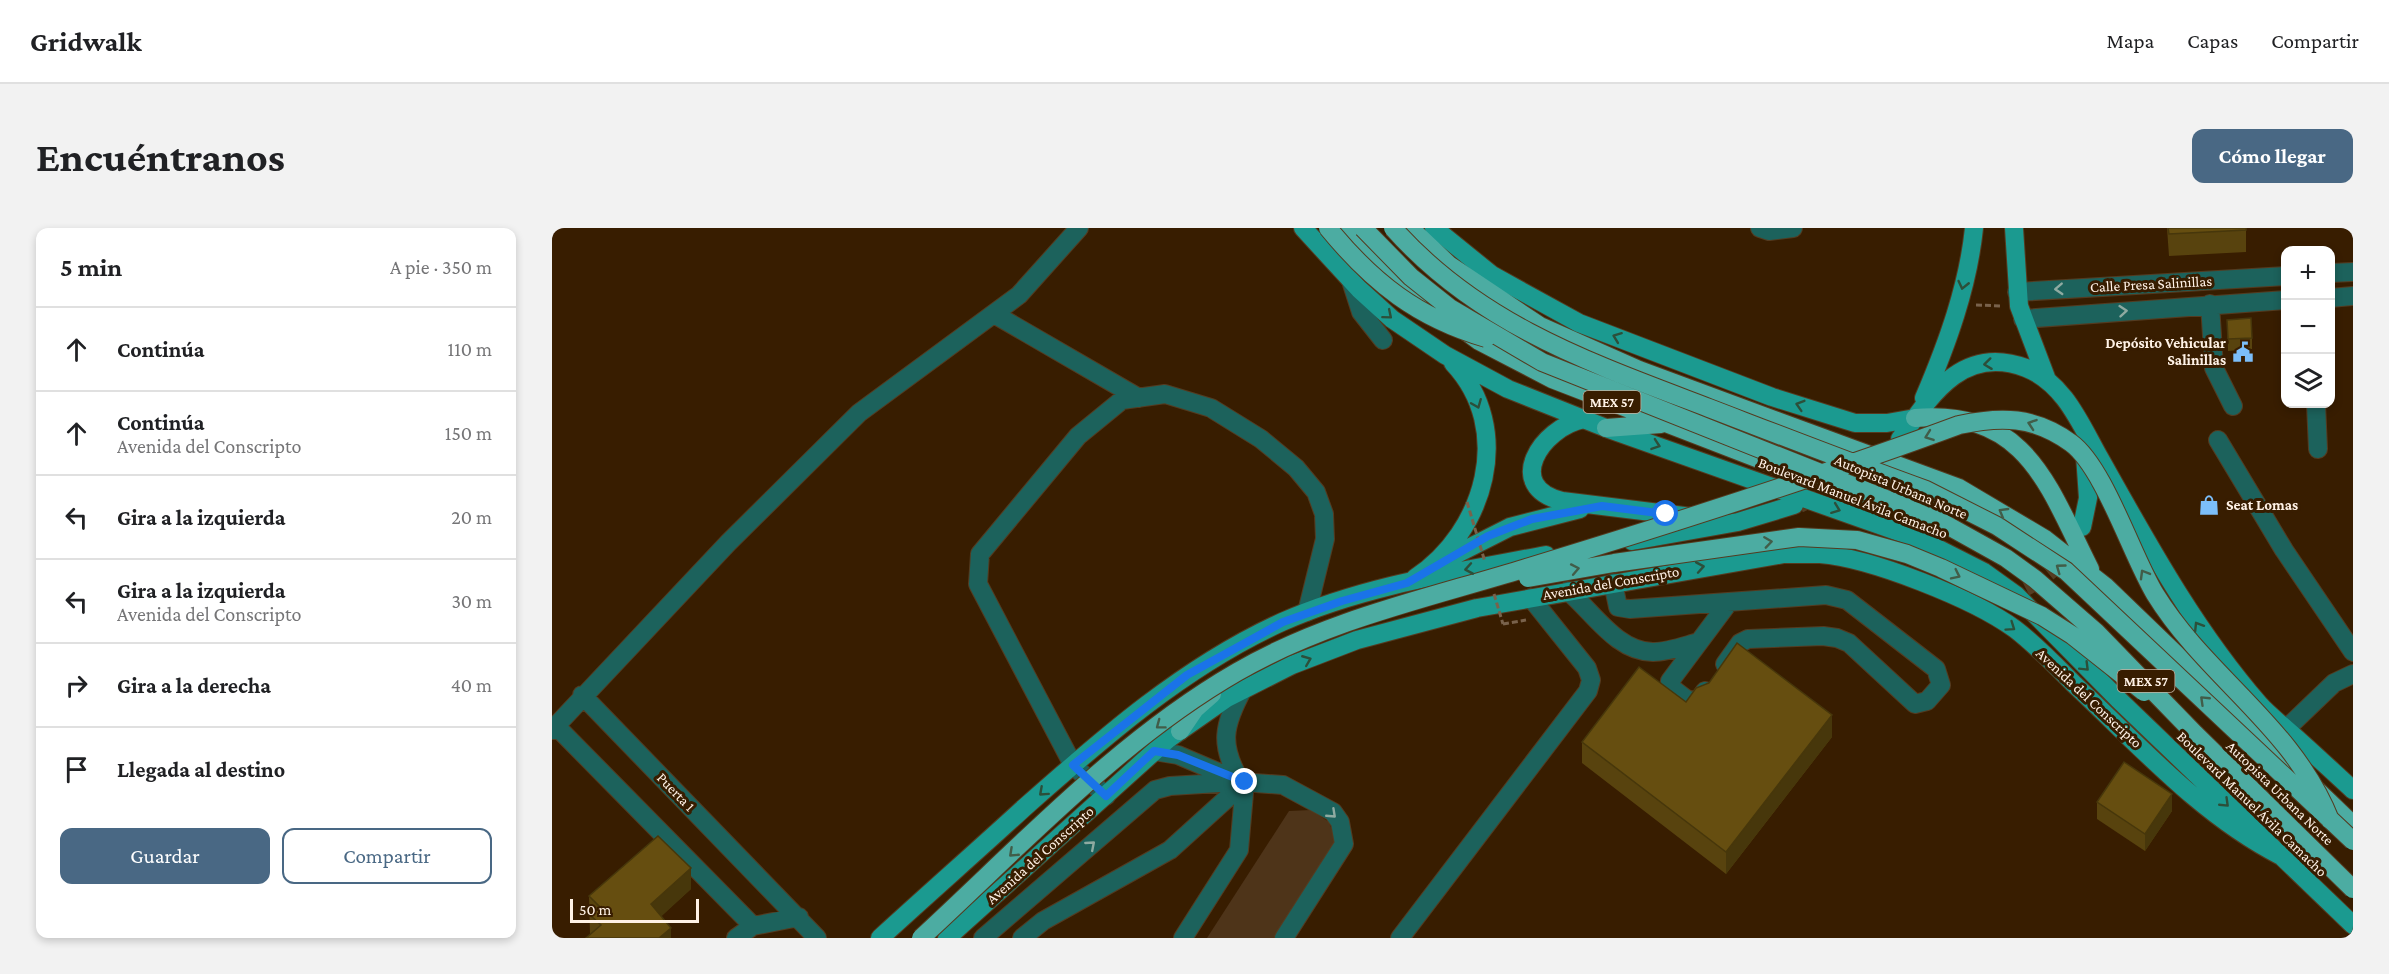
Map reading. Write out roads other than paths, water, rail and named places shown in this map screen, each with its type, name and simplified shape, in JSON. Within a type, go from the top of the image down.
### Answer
[{"type":"highway","points":[[1328,228],[1358,262],[1415,309],[1451,327],[1509,343]]},
{"type":"highway","name":"Boulevard Manuel Ávila Camacho","points":[[1346,228],[1409,289],[1479,341],[1552,379],[1951,535],[2021,572],[2050,592],[2116,651],[2353,881]]},
{"type":"highway","name":"Autopista Urbana Norte","points":[[1363,228],[1411,277],[1434,296],[1509,343],[1574,376],[1887,499],[1974,538],[2035,579],[2065,603],[2153,688],[2194,734],[2353,889]]},
{"type":"highway","name":"Autopista Urbana Norte","points":[[1393,228],[1429,264],[1492,313],[1566,352],[1926,490],[1960,506],[2031,547],[2094,595],[2353,841]]},
{"type":"highway","name":"MEX 57","points":[[1410,228],[1457,271],[1539,326],[1639,370],[1959,488],[2015,519],[2094,576],[2353,825]]},
{"type":"highway","points":[[1916,418],[1945,416],[1988,428],[2012,441],[2035,465],[2045,480],[2094,576]]},
{"type":"highway","points":[[921,938],[1133,745],[1197,697],[1268,656],[1341,624],[1624,538],[1959,425],[2008,418],[2024,421],[2056,434],[2082,453],[2097,475],[2140,567],[2160,600],[2187,638],[2293,751],[2316,786],[2330,819]]},
{"type":"highway","points":[[1606,428],[1668,423]]},
{"type":"highway","points":[[1180,731],[1205,699],[1236,679],[1296,648],[1339,630],[1497,585],[1593,566],[1798,537],[1857,540],[1907,554],[2042,616],[2085,645],[2194,734]]},
{"type":"main road","name":"Boulevard Manuel Ávila Camacho","points":[[1303,228],[1352,281],[1392,319],[1445,355],[1508,389],[1606,428],[1919,539],[1984,572],[2016,595],[2118,699],[2353,925]]},
{"type":"main road","points":[[1434,228],[1492,275],[1579,322],[1772,397],[1855,423],[1887,423],[1916,418]]},
{"type":"main road","points":[[1916,418],[1947,343],[1959,304],[1974,228]]},
{"type":"main road","points":[[2014,228],[2020,306],[2047,380]]},
{"type":"main road","points":[[1428,569],[1441,558],[1463,529],[1478,500],[1486,468],[1487,441],[1480,410],[1466,381],[1445,355]]},
{"type":"main road","points":[[1900,439],[1941,386],[1955,373],[1970,367],[2002,363],[2026,369],[2047,380],[2068,402],[2154,557],[2207,641],[2261,707],[2353,790]]},
{"type":"main road","points":[[1584,419],[1565,425],[1547,437],[1535,454],[1534,477],[1541,490],[1554,500],[1738,522]]},
{"type":"main road","points":[[2082,426],[2088,485],[2082,527]]},
{"type":"main road","points":[[1407,583],[1428,569],[1510,526],[1550,514],[1602,506]]},
{"type":"main road","points":[[880,938],[1073,765],[1187,675],[1259,633],[1307,612],[1407,583],[1738,522],[1794,506]]},
{"type":"main road","name":"Avenida del Conscripto","points":[[947,938],[1154,751],[1243,689],[1292,665],[1376,635],[1531,598],[1784,554],[1822,555],[1884,570],[1960,599],[1989,613],[2016,630],[2214,814],[2281,856]]},
{"type":"main road","points":[[1960,599],[1986,599]]},
{"type":"main road","points":[[1339,630],[1376,635]]},
{"type":"street","points":[[753,926],[554,728],[582,695],[720,551],[859,413],[1019,295],[1079,228]]},
{"type":"street","points":[[1760,228],[1768,231],[1792,228]]},
{"type":"street","points":[[2335,273],[2353,272]]},
{"type":"street","name":"Calle Presa Salinillas","points":[[2020,306],[2281,277]]},
{"type":"street","points":[[1352,281],[1361,312],[1383,340]]},
{"type":"street","points":[[2335,298],[2353,296]]},
{"type":"street","name":"Calle Presa Salinillas","points":[[2020,306],[2210,304],[2281,300]]},
{"type":"street","points":[[2210,304],[2214,368],[2233,405]]},
{"type":"street","points":[[994,314],[1139,398]]},
{"type":"street","points":[[1106,796],[1073,765],[978,584],[980,554],[1078,436],[1122,400],[1165,394],[1211,408],[1261,439],[1296,468],[1316,492],[1324,514],[1325,539],[1307,612]]},
{"type":"street","points":[[2316,408],[2318,449]]},
{"type":"street","points":[[2218,440],[2284,550],[2353,652]]},
{"type":"street","points":[[1613,583],[1616,602],[1623,609],[1810,594],[1847,600],[1936,669],[1941,685],[1927,701],[1915,704],[1849,643],[1823,636],[1755,637],[1740,643],[1700,698],[1690,702],[1673,689],[1670,681],[1729,602]]},
{"type":"street","points":[[1568,591],[1612,635],[1636,650],[1653,652],[1699,642]]},
{"type":"street","points":[[1400,938],[1588,692],[1591,680],[1587,668],[1531,598]]},
{"type":"street","points":[[2286,729],[2334,683],[2353,674]]},
{"type":"street","points":[[1183,938],[1239,850],[1243,782],[1228,760],[1226,743],[1228,723],[1243,689]]},
{"type":"street","name":"Puerta 1","points":[[582,695],[817,938]]},
{"type":"street","points":[[1154,751],[1178,755],[1243,782]]},
{"type":"street","points":[[1022,938],[1043,921],[1170,850],[1243,782]]},
{"type":"street","points":[[983,938],[1155,790],[1170,786],[1243,782],[1283,784],[1333,812],[1344,834],[1341,852],[1284,938]]},
{"type":"street","points":[[1027,900],[1043,921]]},
{"type":"street","points":[[736,938],[753,926],[799,917]]},
{"type":"tunnel","points":[[1799,504],[1835,487],[1877,460]]},
{"type":"tunnel","points":[[2000,597],[2036,581],[2066,554]]},
{"type":"place","name":"Depósito Vehicular Salinillas","points":[[2243,352]]},
{"type":"place","name":"Seat Lomas","points":[[2209,505]]}]
